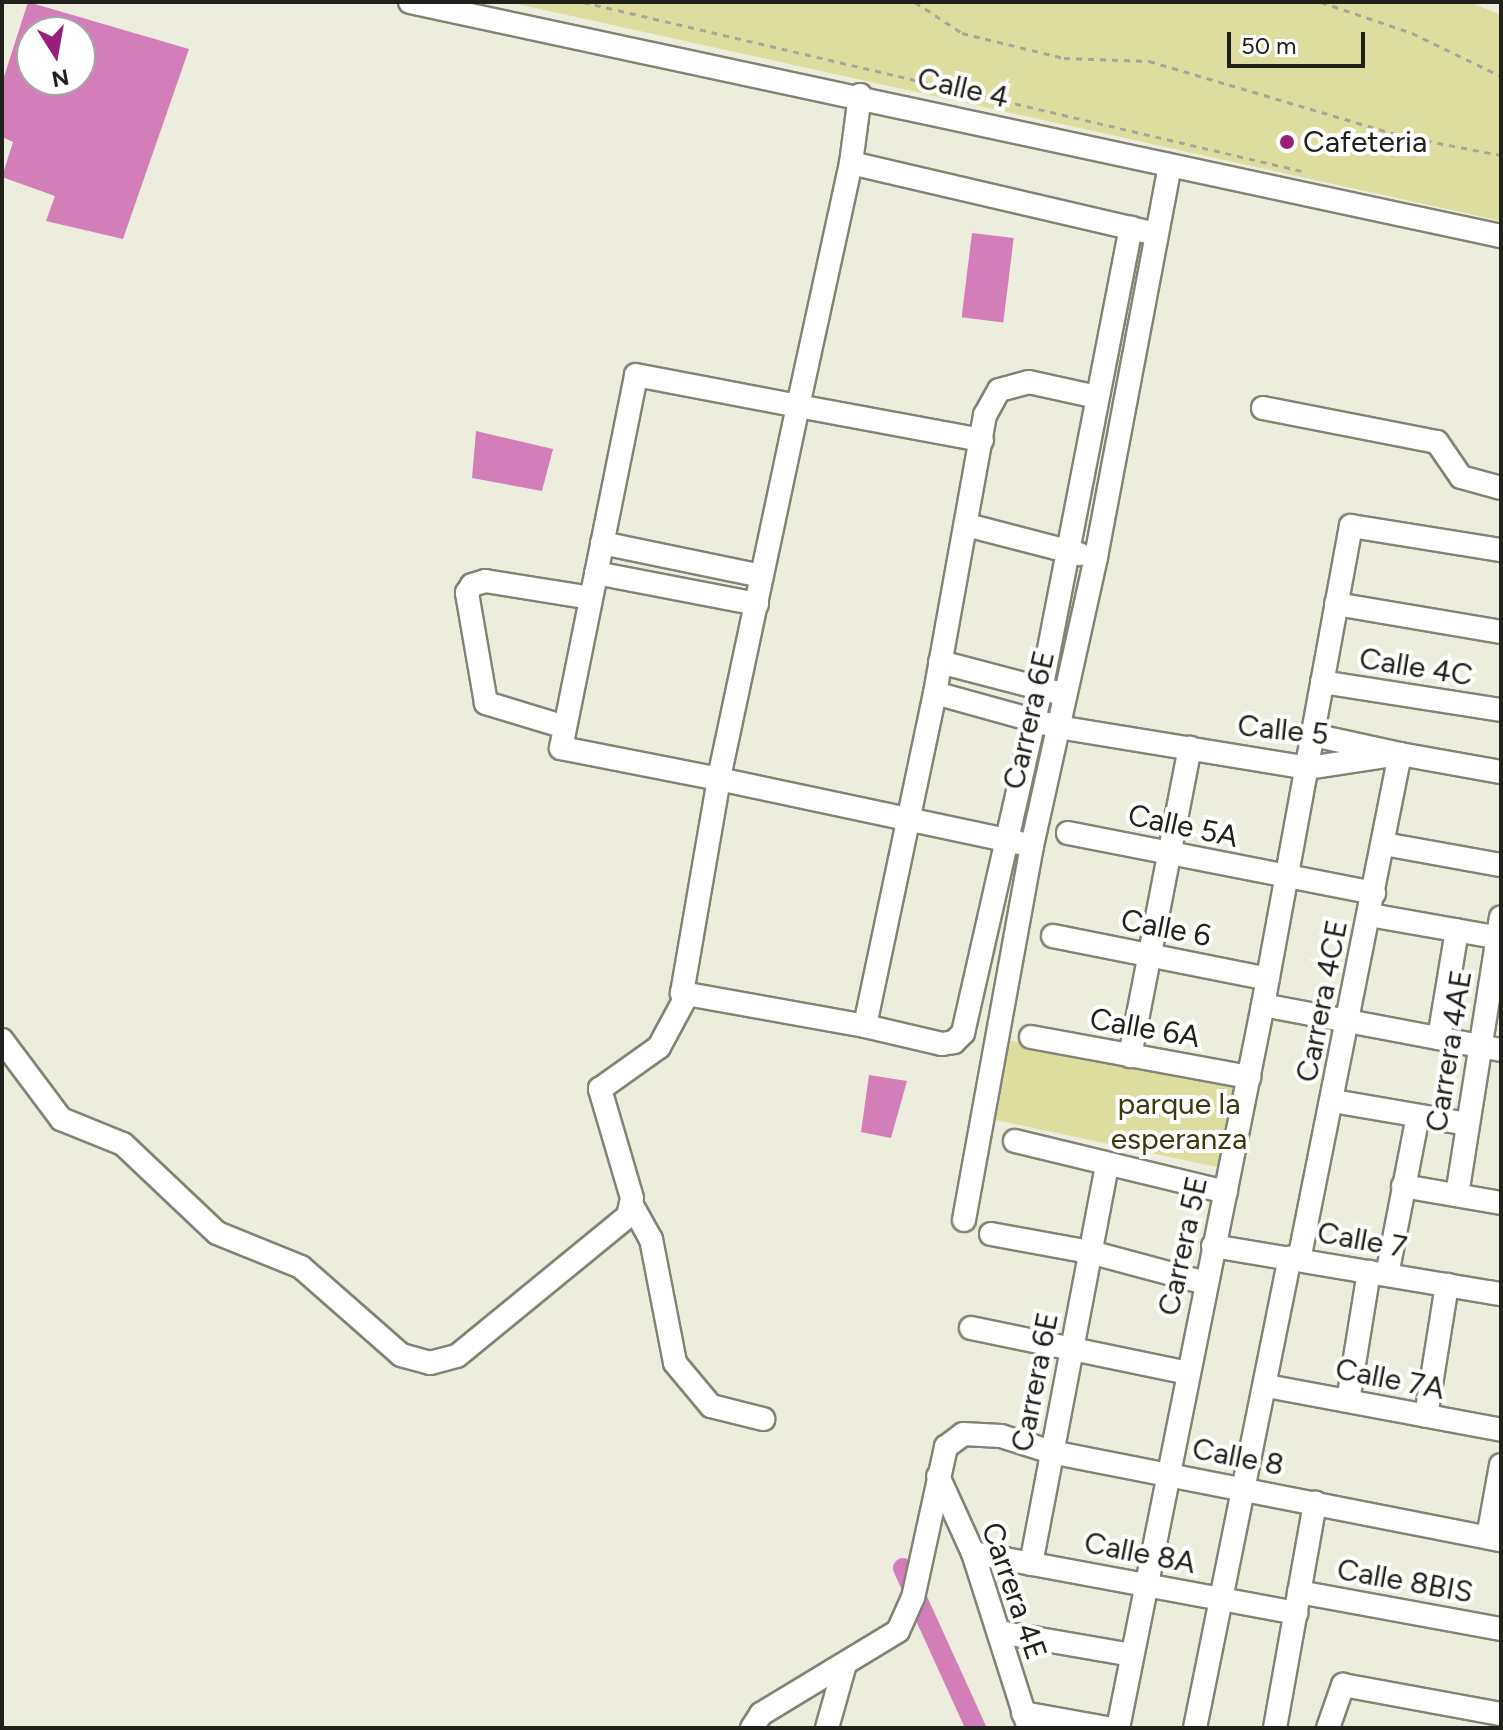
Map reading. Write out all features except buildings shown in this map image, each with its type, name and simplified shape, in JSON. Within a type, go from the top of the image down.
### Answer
[{"type":"street","name":"Calle 4","points":[[410,2],[860,95],[1170,167],[1501,236]]},
{"type":"street","points":[[860,95],[851,163],[719,779],[680,987],[687,995],[865,1026],[904,821],[935,693],[985,415],[999,390],[1029,382],[1097,397]]},
{"type":"street","points":[[851,163],[1157,235]]},
{"type":"street","name":"Carrera 6E","points":[[964,1220],[1020,906],[1096,557],[1170,167]]},
{"type":"street","name":"Carrera 6E","points":[[865,1026],[942,1044],[954,1042],[963,1033],[982,961],[1041,690],[1131,228]]},
{"type":"street","points":[[1112,324],[1140,331]]},
{"type":"street","points":[[982,440],[636,375],[561,748],[1032,846]]},
{"type":"street","points":[[1263,408],[1437,442],[1461,477],[1501,488]]},
{"type":"street","points":[[1093,421],[1121,428]]},
{"type":"street","points":[[967,525],[1096,557]]},
{"type":"street","name":"Carrera 5E","points":[[1118,1728],[1166,1473],[1263,1005],[1351,526],[1501,550]]},
{"type":"street","points":[[602,543],[762,576]]},
{"type":"street","points":[[596,573],[757,604]]},
{"type":"street","points":[[565,727],[486,703],[467,593],[472,585],[485,581],[591,598]]},
{"type":"street","points":[[1336,604],[1501,632]]},
{"type":"street","points":[[940,662],[1041,690],[1067,694]]},
{"type":"street","name":"Calle 4C","points":[[1322,682],[1501,710]]},
{"type":"street","name":"Calle 5","points":[[935,693],[1058,727],[1308,768],[1354,765],[1400,754],[1501,772]]},
{"type":"street","points":[[1313,735],[1400,754]]},
{"type":"street","points":[[1130,1056],[1166,854],[1190,748]]},
{"type":"street","name":"Carrera 4CE","points":[[1195,1728],[1294,1259],[1350,1021],[1400,754]]},
{"type":"street","name":"Calle 5A","points":[[1068,833],[1287,878],[1457,930],[1500,931]]},
{"type":"street","points":[[1384,844],[1501,865]]},
{"type":"street","points":[[995,900],[1020,906]]},
{"type":"street","points":[[1439,1038],[1457,930]]},
{"type":"street","name":"Carrera 4AE","points":[[1457,1195],[1467,1124],[1491,1048],[1500,931]]},
{"type":"street","name":"Calle 6","points":[[1053,936],[1268,979]]},
{"type":"street","points":[[982,961],[1009,966]]},
{"type":"street","points":[[687,995],[659,1047],[600,1089],[633,1207],[651,1239],[675,1363],[711,1406],[763,1419]]},
{"type":"street","points":[[1263,1005],[1491,1048]]},
{"type":"street","name":"Calle 6A","points":[[1031,1037],[1249,1077]]},
{"type":"street","points":[[2,1040],[61,1119],[123,1144],[217,1233],[301,1267],[401,1355],[430,1363],[457,1356],[633,1207]]},
{"type":"street","points":[[1333,1101],[1467,1124]]},
{"type":"street","points":[[1348,1401],[1418,1116]]},
{"type":"street","points":[[1015,1141],[1226,1192]]},
{"type":"street","name":"Carrera 6E","points":[[1031,1564],[1107,1165]]},
{"type":"street","points":[[1403,1186],[1501,1203]]},
{"type":"street","points":[[991,1234],[1090,1252],[1206,1283]]},
{"type":"street","name":"Calle 7","points":[[1213,1246],[1501,1294]]},
{"type":"street","points":[[1426,1416],[1447,1285]]},
{"type":"street","points":[[971,1328],[1188,1373]]},
{"type":"street","name":"Calle 7A","points":[[1267,1386],[1501,1430]]},
{"type":"street","name":"Calle 8","points":[[938,1476],[946,1447],[963,1434],[1001,1436],[1051,1452],[1494,1538]]},
{"type":"street","points":[[1494,1538],[1501,1465]]},
{"type":"street","points":[[752,1728],[761,1714],[898,1631],[915,1590],[938,1476]]},
{"type":"street","name":"Carrera 4E","points":[[938,1476],[973,1553],[1026,1720]]},
{"type":"street","points":[[1275,1728],[1315,1503]]},
{"type":"street","name":"Calle 8A","points":[[973,1553],[1221,1599],[1298,1602]]},
{"type":"street","name":"Calle 8BIS","points":[[1298,1602],[1501,1629]]},
{"type":"street","points":[[999,1632],[1132,1655]]},
{"type":"street","points":[[827,1728],[845,1664]]},
{"type":"street","points":[[1328,1728],[1343,1685],[1501,1714]]},
{"type":"street","points":[[1026,1720],[1106,1728]]},
{"type":"path","points":[[583,2],[1314,174]]},
{"type":"path","points":[[915,2],[962,33],[1064,58],[1149,61],[1402,136],[1501,155]]},
{"type":"path","points":[[1321,2],[1412,33],[1501,76]]},
{"type":"green space","points":[[508,2],[1470,2],[1501,15],[1501,221]]},
{"type":"green space","name":"parque la esperanza","points":[[1004,1039],[1247,1091],[1230,1170],[987,1118]]},
{"type":"shaded area","points":[[28,2],[76,16],[24,16]]},
{"type":"shaded area","points":[[96,22],[189,49],[123,239],[46,221],[55,196],[2,177],[13,142],[2,137],[2,83],[16,39],[16,96],[96,96]]},
{"type":"shaded area","points":[[972,233],[1014,238],[1003,322],[962,317]]},
{"type":"shaded area","points":[[476,431],[553,449],[542,491],[472,478]]},
{"type":"shaded area","points":[[869,1075],[907,1081],[891,1138],[861,1132]]},
{"type":"waterway","points":[[903,1568],[976,1728]]},
{"type":"place","name":"Cafeteria","points":[[1287,142]]}]
